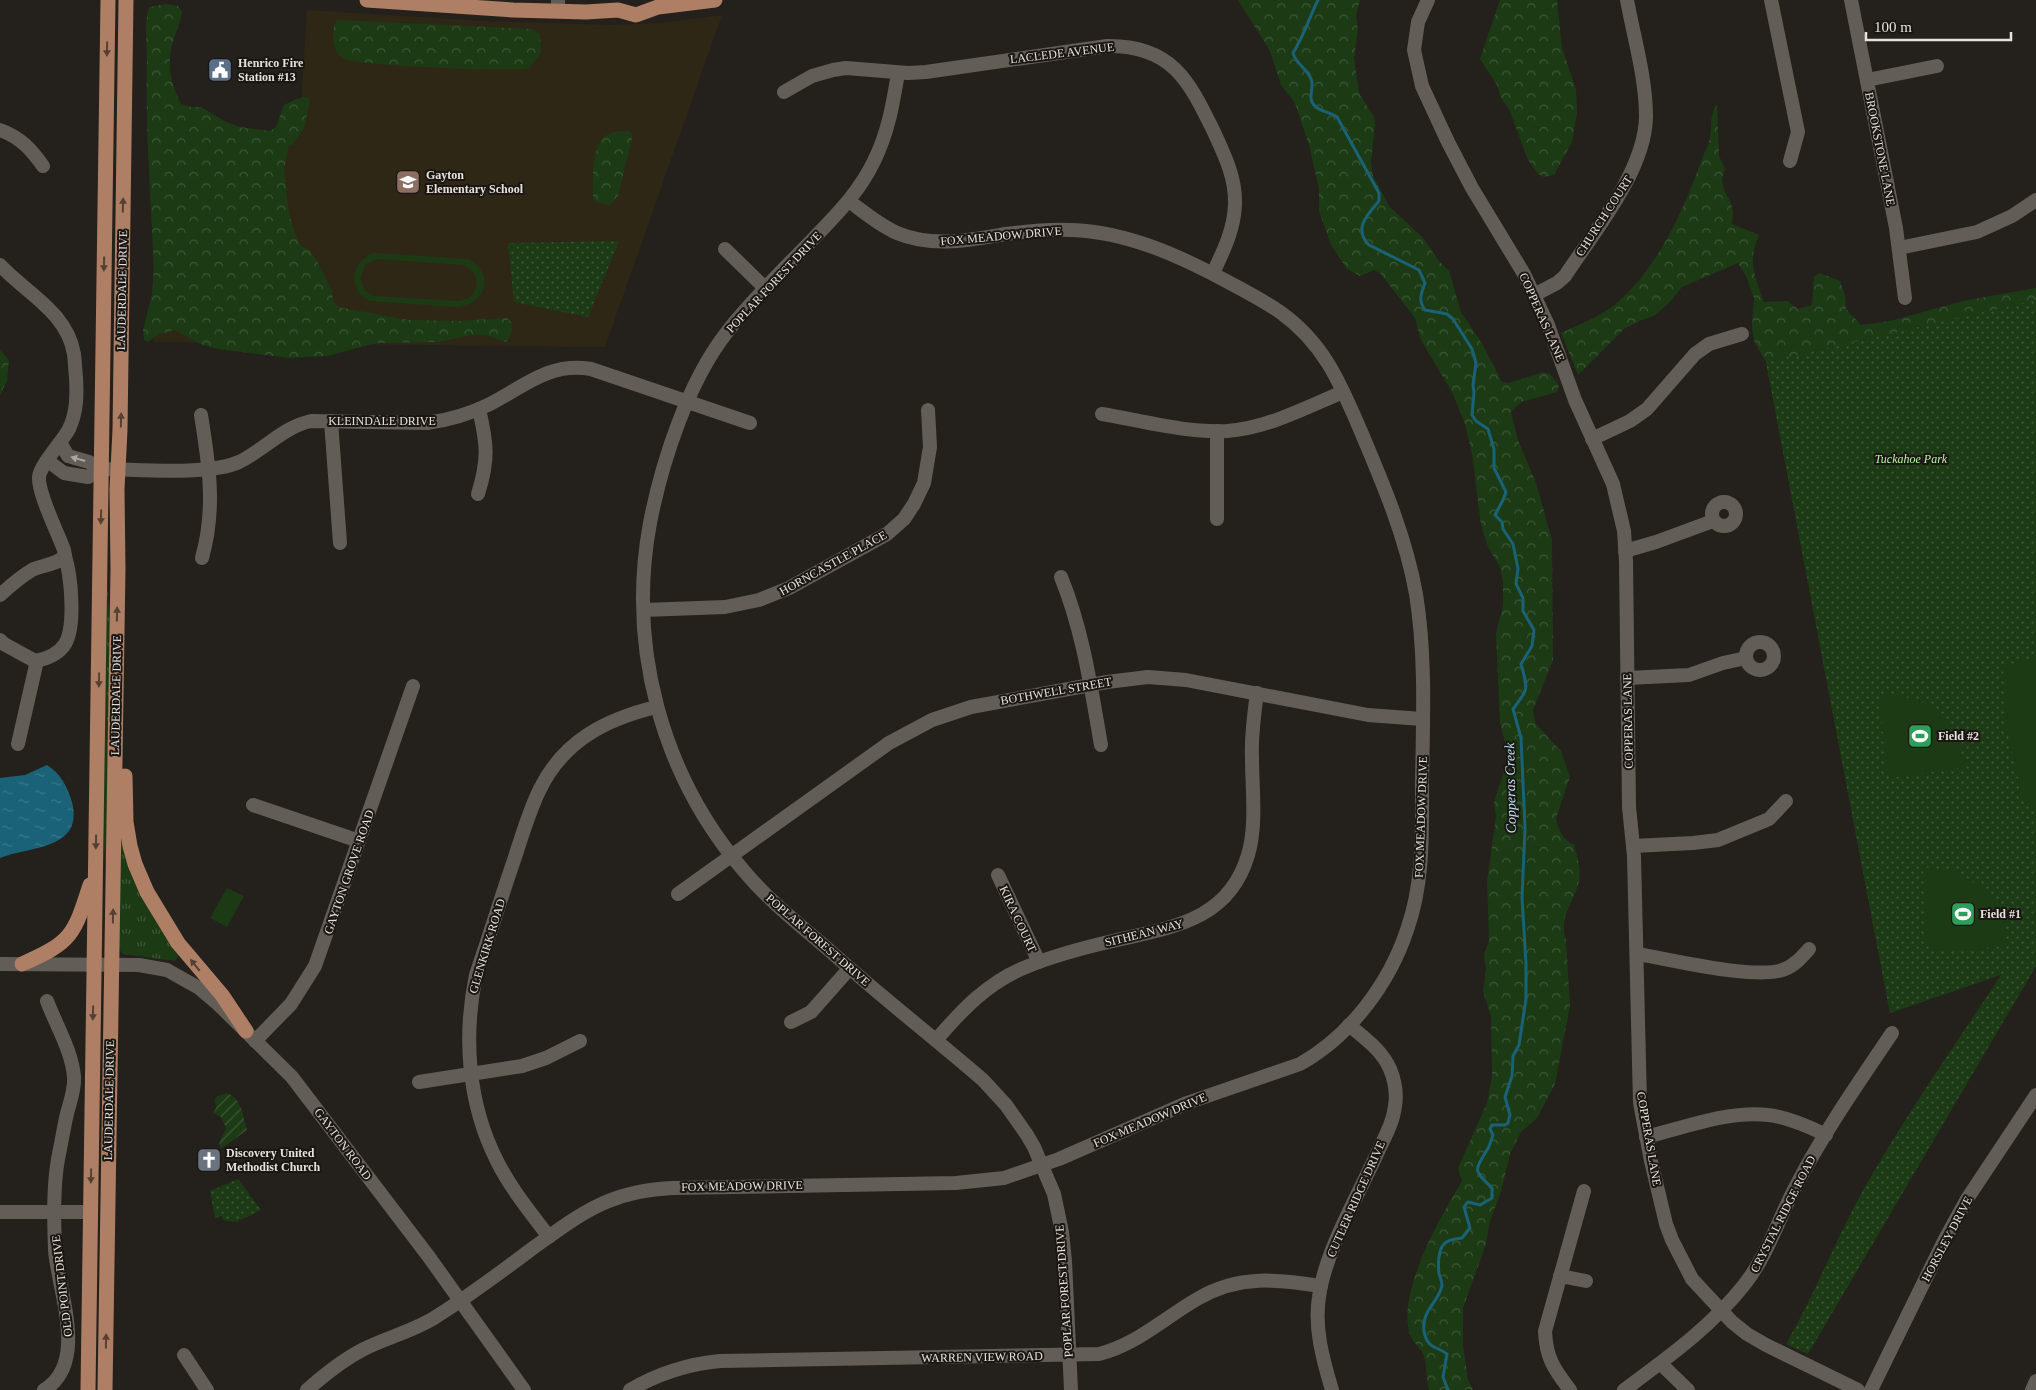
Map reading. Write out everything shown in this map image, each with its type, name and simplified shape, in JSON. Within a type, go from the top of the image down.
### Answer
[{"type":"main road","name":"LAUDERDALE DRIVE","points":[[88,1390],[108,0]]},
{"type":"main road","name":"LAUDERDALE DRIVE","points":[[105,1390],[126,0]]},
{"type":"main road","points":[[367,0],[558,5],[618,10],[636,3],[658,7],[715,0]]},
{"type":"main road","points":[[116,702],[124,774],[126,822],[135,864],[147,892],[170,930],[251,1036]]},
{"type":"main road","points":[[22,964],[55,948],[74,928],[82,912],[96,864]]},
{"type":"street","name":"COPPERAS LANE","points":[[1428,0],[1418,22],[1414,50],[1422,86],[1468,181],[1515,258],[1534,295],[1555,341],[1575,400],[1612,484],[1620,507],[1625,551],[1629,807],[1637,954],[1640,1103],[1666,1224],[1692,1279],[1747,1334],[1858,1390]]},
{"type":"street","name":"CHURCH COURT","points":[[1534,295],[1557,283],[1565,276],[1629,178],[1640,152],[1646,119],[1645,91],[1627,0]]},
{"type":"street","points":[[1771,0],[1798,132],[1790,161]]},
{"type":"street","name":"BROOKSTONE LANE","points":[[1851,0],[1899,248],[1905,298]]},
{"type":"street","name":"LACLEDE AVENUE","points":[[784,92],[812,76],[846,68],[898,73],[926,72],[1107,46],[1130,47],[1160,57],[1177,70],[1190,85],[1227,160],[1233,178],[1235,205],[1231,230],[1213,274]]},
{"type":"street","points":[[1867,80],[1937,66]]},
{"type":"street","name":"POPLAR FOREST DRIVE","points":[[898,73],[893,107],[884,138],[867,175],[849,200],[744,310],[716,347],[688,402],[663,472],[654,504],[645,559],[645,646],[656,707],[681,773],[706,821],[732,856],[780,909],[983,1080],[1002,1101],[1027,1135],[1054,1194],[1062,1232],[1071,1390]]},
{"type":"street","points":[[0,130],[19,139],[32,151],[43,166]]},
{"type":"street","name":"FOX MEADOW DRIVE","points":[[306,1390],[329,1370],[349,1358],[379,1342],[418,1327],[460,1300],[587,1211],[606,1202],[659,1188],[971,1182],[1004,1178],[1042,1166],[1187,1103],[1300,1064],[1325,1049],[1349,1025],[1380,985],[1405,936],[1415,902],[1421,864],[1421,639],[1411,573],[1388,496],[1333,369],[1322,353],[1293,322],[1260,300],[1168,252],[1141,242],[1083,231],[1040,230],[948,242],[918,239],[898,233],[879,224],[849,200]]},
{"type":"street","points":[[1899,248],[1977,232],[2012,216],[2036,200]]},
{"type":"street","points":[[724,249],[765,288]]},
{"type":"street","points":[[0,265],[55,314],[71,340],[74,354],[77,397],[74,416],[61,444],[41,470],[39,482],[64,550],[70,578],[71,609],[68,637],[58,652],[35,661],[0,640]]},
{"type":"street","points":[[1592,439],[1630,421],[1647,409],[1695,354],[1709,344],[1742,334]]},
{"type":"street","name":"KLEINDALE DRIVE","points":[[61,444],[68,456],[89,462],[101,469],[209,469],[224,467],[240,462],[296,426],[311,421],[443,421],[479,409],[544,374],[558,369],[574,367],[591,369],[750,423]]},
{"type":"street","points":[[1102,414],[1178,427],[1229,431],[1268,422],[1343,392]]},
{"type":"street","points":[[478,494],[486,459],[485,436],[479,409]]},
{"type":"street","name":"HORNCASTLE PLACE","points":[[644,610],[725,607],[759,600],[789,588],[887,534],[904,519],[914,504],[924,482],[929,458],[928,410]]},
{"type":"street","points":[[201,415],[209,469],[211,510],[209,534],[202,558]]},
{"type":"street","points":[[331,421],[340,543]]},
{"type":"street","points":[[1217,431],[1217,518]]},
{"type":"street","name":"KLEINDALE DRIVE","points":[[48,461],[64,473],[88,477],[101,469]]},
{"type":"street","points":[[1625,551],[1713,521]]},
{"type":"street","points":[[0,595],[27,573],[60,561],[65,556]]},
{"type":"street","points":[[1061,577],[1074,607],[1080,629],[1101,745]]},
{"type":"street","points":[[1627,678],[1689,675],[1723,663],[1746,658]]},
{"type":"street","points":[[18,744],[36,665],[35,661]]},
{"type":"street","name":"BOTHWELL STREET","points":[[678,894],[889,743],[918,726],[971,707],[1134,678],[1173,678],[1368,715],[1422,719]]},
{"type":"street","name":"GAYTON GROVE ROAD","points":[[251,1036],[291,1004],[315,966],[412,686]]},
{"type":"street","name":"SITHEAN WAY","points":[[936,1040],[959,1013],[986,990],[1004,978],[1039,962],[1108,942],[1177,926],[1193,920],[1208,911],[1228,892],[1245,864],[1251,845],[1253,809],[1252,730],[1257,693]]},
{"type":"street","name":"GLENKIRK ROAD","points":[[549,1237],[507,1179],[489,1145],[477,1109],[468,1043],[476,975],[531,809],[540,789],[556,763],[583,737],[613,720],[656,707]]},
{"type":"street","points":[[1632,846],[1718,840],[1769,819],[1786,801]]},
{"type":"street","points":[[253,805],[359,841]]},
{"type":"street","name":"KIRA COURT","points":[[998,875],[1039,962]]},
{"type":"street","points":[[1637,954],[1741,971],[1767,973],[1787,969],[1795,964],[1809,949]]},
{"type":"street","name":"GAYTON ROAD","points":[[0,964],[158,967],[179,975],[209,997],[292,1077],[460,1300],[524,1390]]},
{"type":"street","points":[[791,1022],[811,1012],[850,969]]},
{"type":"street","name":"OLD POINT DRIVE","points":[[44,1390],[53,1384],[63,1369],[68,1347],[69,1333],[55,1251],[55,1211],[56,1173],[74,1076],[68,1053],[47,1001]]},
{"type":"street","name":"CUTLER RIDGE DRIVE","points":[[1332,1390],[1321,1350],[1318,1323],[1321,1286],[1331,1253],[1388,1129],[1395,1106],[1396,1087],[1386,1060],[1374,1046],[1349,1025]]},
{"type":"street","name":"CRYSTAL RIDGE ROAD","points":[[1624,1390],[1661,1364],[1722,1311],[1752,1276],[1796,1185],[1826,1134],[1892,1033]]},
{"type":"street","points":[[419,1082],[522,1066],[546,1058],[580,1041]]},
{"type":"street","name":"HORSLEY DRIVE","points":[[1871,1390],[1945,1239],[1968,1199],[2036,1094]]},
{"type":"street","points":[[1646,1137],[1730,1116],[1759,1114],[1783,1118],[1826,1134]]},
{"type":"street","points":[[1570,1390],[1555,1370],[1546,1348],[1545,1331],[1584,1191]]},
{"type":"street","points":[[0,1212],[90,1212]]},
{"type":"street","points":[[1560,1276],[1586,1281]]},
{"type":"street","name":"WARREN VIEW ROAD","points":[[639,1388],[679,1368],[720,1361],[1099,1354],[1128,1344],[1198,1298],[1235,1284],[1270,1279],[1321,1286]]},
{"type":"street","points":[[184,1356],[207,1390]]},
{"type":"street","points":[[1661,1364],[1688,1390]]},
{"type":"street","points":[[2032,1390],[2036,1381]]},
{"type":"shaded area","name":"Gayton Elementary School","points":[[307,10],[486,21],[611,25],[660,23],[722,15],[605,347],[154,342],[151,124],[299,133]]},
{"type":"green space","points":[[1238,0],[1360,0],[1356,16],[1358,29],[1354,58],[1359,93],[1374,117],[1371,162],[1373,176],[1389,206],[1423,238],[1439,261],[1449,271],[1461,312],[1483,345],[1502,382],[1509,383],[1543,372],[1550,374],[1559,385],[1557,392],[1521,402],[1511,412],[1518,440],[1536,483],[1552,540],[1553,660],[1533,710],[1536,724],[1561,751],[1570,777],[1556,818],[1562,834],[1574,845],[1580,871],[1579,882],[1564,925],[1570,1006],[1555,1084],[1537,1118],[1521,1132],[1510,1154],[1501,1192],[1490,1221],[1486,1244],[1463,1308],[1463,1345],[1468,1380],[1473,1390],[1429,1390],[1424,1356],[1411,1337],[1407,1320],[1414,1279],[1432,1235],[1462,1181],[1458,1168],[1487,1103],[1492,1076],[1491,1017],[1483,991],[1486,970],[1484,955],[1489,941],[1487,881],[1496,817],[1494,802],[1507,762],[1506,746],[1500,723],[1496,634],[1503,605],[1503,582],[1500,567],[1488,547],[1481,525],[1472,453],[1464,421],[1453,394],[1421,340],[1415,318],[1380,273],[1374,270],[1360,276],[1347,269],[1331,245],[1319,211],[1319,189],[1309,145],[1295,103],[1281,85],[1270,51]]},
{"type":"green space","points":[[1500,0],[1557,0],[1562,48],[1576,89],[1577,113],[1572,142],[1554,175],[1544,177],[1538,174],[1528,160],[1509,109],[1501,98],[1497,85],[1480,59]]},
{"type":"green space","points":[[167,4],[178,6],[182,11],[170,55],[170,72],[181,104],[201,107],[226,122],[240,127],[270,131],[276,127],[284,105],[296,99],[307,97],[310,100],[304,128],[292,145],[289,145],[284,169],[289,214],[301,246],[309,250],[317,261],[332,291],[333,301],[338,307],[408,320],[458,321],[507,318],[512,323],[512,328],[506,342],[486,335],[471,335],[438,342],[376,343],[327,356],[290,358],[218,349],[200,344],[175,330],[159,334],[148,342],[144,340],[143,330],[152,294],[154,268],[148,138],[146,33],[149,7]]},
{"type":"green space","points":[[337,20],[532,29],[540,35],[541,53],[529,68],[525,69],[435,68],[356,61],[343,58],[336,51],[333,35]]},
{"type":"green space","name":"Tuckahoe Park","points":[[1717,105],[1719,156],[1725,169],[1722,181],[1732,206],[1732,224],[1759,235],[1755,244],[1753,261],[1755,277],[1764,302],[1787,301],[1798,309],[1812,305],[1814,276],[1820,273],[1840,281],[1845,295],[1846,309],[1861,325],[1890,321],[1963,301],[2036,288],[2036,488],[1890,1013],[1766,362],[1754,341],[1752,327],[1754,298],[1746,276],[1738,263],[1682,287],[1669,303],[1654,316],[1624,329],[1578,375],[1561,333],[1598,316],[1612,307],[1633,287],[1659,253],[1688,196],[1710,138],[1712,117]]},
{"type":"green space","points":[[629,131],[632,134],[632,138],[618,196],[610,205],[596,202],[593,199],[593,171],[596,151],[606,136],[614,132]]},
{"type":"green space","points":[[619,241],[588,317],[514,302],[508,243]]},
{"type":"green space","points":[[374,253],[468,259],[477,265],[482,273],[484,288],[474,301],[456,307],[370,301],[357,290],[354,276],[360,262]],"holes":[[[377,259],[464,265],[473,272],[477,285],[469,298],[459,301],[374,296],[365,291],[360,278],[365,265]]]},
{"type":"green space","name":"Tuckahoe Park","points":[[2036,300],[2036,966],[1808,1354],[1786,1344],[1855,1204],[1898,1132],[2001,975],[1890,1013],[1766,362]]},
{"type":"green space","points":[[0,350],[9,360],[7,381],[0,395]]},
{"type":"green space","points":[[107,574],[110,630],[107,863],[105,863],[102,802]]},
{"type":"green space","points":[[2036,658],[2036,812],[2024,803],[2006,727],[2003,666]]},
{"type":"green space","name":"Field #2","points":[[1894,695],[1925,703],[1944,716],[1956,737],[1965,767],[1891,778],[1886,771],[1880,697]]},
{"type":"green space","points":[[120,842],[123,842],[179,955],[175,961],[123,954],[118,948]]},
{"type":"green space","name":"Field #1","points":[[1923,867],[1959,872],[1985,891],[1997,906],[2004,921],[2007,946],[1952,951],[1932,950],[1926,945]]},
{"type":"green space","points":[[227,888],[244,896],[227,927],[210,918]]},
{"type":"green space","points":[[226,1093],[231,1095],[238,1103],[247,1130],[221,1149],[219,1144],[226,1128],[221,1117],[213,1113],[216,1108],[215,1099]]},
{"type":"green space","points":[[238,1179],[261,1210],[236,1222],[223,1220],[222,1216],[215,1218],[210,1191]]},
{"type":"water","points":[[47,765],[60,776],[70,796],[74,818],[70,829],[62,838],[52,844],[0,858],[0,778],[25,775]]},
{"type":"waterway","name":"Copperas Creek","points":[[1318,0],[1293,53],[1311,78],[1311,98],[1313,104],[1318,109],[1337,117],[1379,193],[1379,201],[1366,217],[1362,228],[1364,239],[1369,245],[1419,270],[1425,283],[1421,294],[1425,310],[1447,314],[1453,319],[1472,349],[1476,363],[1472,415],[1476,421],[1488,429],[1494,449],[1494,468],[1506,492],[1495,515],[1502,522],[1503,529],[1513,544],[1518,569],[1516,584],[1523,598],[1523,611],[1534,630],[1532,646],[1521,664],[1526,688],[1513,709],[1521,738],[1525,828],[1522,898],[1526,999],[1519,1045],[1513,1056],[1512,1076],[1505,1097],[1510,1115],[1508,1123],[1505,1125],[1492,1125],[1490,1129],[1493,1135],[1478,1167],[1481,1177],[1492,1188],[1492,1198],[1480,1205],[1468,1202],[1464,1207],[1470,1228],[1462,1238],[1448,1241],[1442,1247],[1439,1267],[1441,1291],[1425,1317],[1424,1331],[1427,1341],[1447,1354],[1443,1377],[1448,1390]]},
{"type":"place","name":"Henrico Fire Station #13","points":[[220,70]]},
{"type":"place","name":"Gayton Elementary School","points":[[408,182]]},
{"type":"place","name":"Field #2","points":[[1920,736]]},
{"type":"place","name":"Field #1","points":[[1963,914]]},
{"type":"place","name":"Discovery United Methodist Church","points":[[209,1160]]}]
